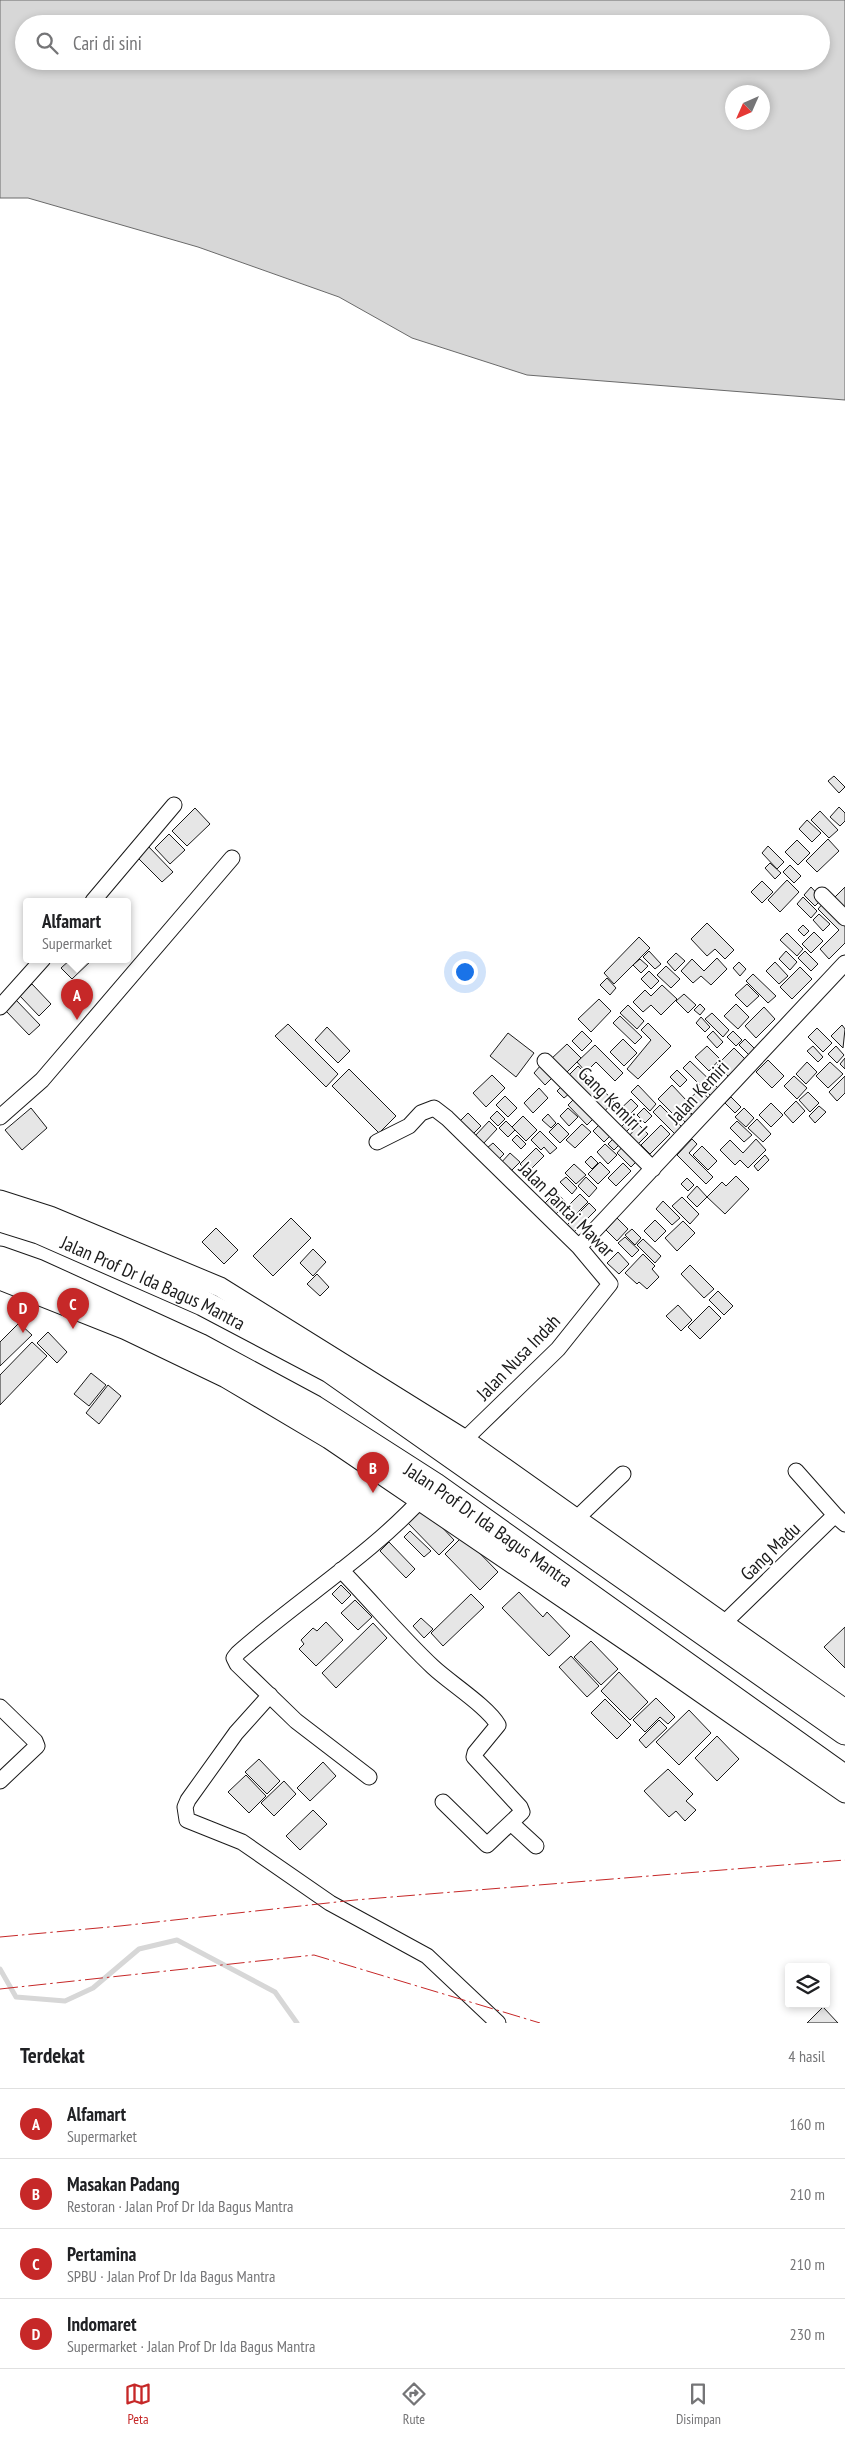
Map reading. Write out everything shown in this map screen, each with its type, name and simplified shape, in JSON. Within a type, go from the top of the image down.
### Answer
[{"type":"highway","name":"Jalan Prof Dr Ida Bagus Mantra","points":[[0,1219],[39,1231],[203,1303],[330,1370],[457,1447],[845,1732]]},
{"type":"highway","name":"Jalan Prof Dr Ida Bagus Mantra","points":[[0,1259],[37,1272],[199,1346],[314,1408],[427,1493],[800,1754],[845,1778]]},
{"type":"street","points":[[96,898],[174,805]]},
{"type":"street","points":[[0,1117],[42,1080],[232,858]]},
{"type":"street","points":[[822,895],[845,918]]},
{"type":"street","points":[[0,1007],[39,963]]},
{"type":"street","name":"Jalan Kemiri","points":[[579,1247],[845,963]]},
{"type":"street","name":"Gang Kemiri I","points":[[545,1061],[653,1169]]},
{"type":"street","name":"Jalan Pantai Mawar","points":[[377,1142],[409,1126],[421,1113],[434,1108],[579,1247],[610,1284]]},
{"type":"street","points":[[0,1200],[50,1216],[220,1287],[457,1447],[576,1519],[845,1710]]},
{"type":"street","points":[[0,1280],[126,1330],[226,1378],[329,1439],[427,1493],[341,1570],[275,1621],[238,1653],[235,1661],[296,1721],[369,1777]]},
{"type":"street","name":"Jalan Nusa Indah","points":[[457,1447],[558,1349],[610,1284]]},
{"type":"street","points":[[796,1471],[840,1520]]},
{"type":"street","points":[[576,1519],[624,1474]]},
{"type":"street","name":"Gang Madu","points":[[723,1624],[840,1520]]},
{"type":"street","points":[[341,1570],[431,1665],[497,1722],[498,1728],[474,1755],[522,1810],[489,1844],[484,1845],[442,1802]]},
{"type":"street","points":[[270,1695],[236,1733],[188,1800],[185,1807],[187,1820],[242,1842],[330,1903],[427,1956],[498,2023]]},
{"type":"street","points":[[0,1707],[35,1741],[37,1746],[0,1781]]},
{"type":"street","points":[[800,1754],[845,1793]]},
{"type":"street","points":[[511,1823],[536,1846]]},
{"type":"shaded area","points":[[0,0],[845,0],[845,400],[527,375],[412,338],[339,297],[198,247],[28,198],[0,198]]},
{"type":"building","points":[[834,776],[845,787],[839,793],[828,781]]},
{"type":"building","points":[[839,807],[845,813],[845,821],[840,826],[830,817]]},
{"type":"building","points":[[195,808],[210,824],[187,846],[172,831]]},
{"type":"building","points":[[820,811],[838,830],[829,838],[811,820]]},
{"type":"building","points":[[807,820],[821,833],[812,842],[799,829]]},
{"type":"building","points":[[169,834],[185,850],[170,864],[155,848]]},
{"type":"building","points":[[828,839],[839,851],[817,872],[806,861]]},
{"type":"building","points":[[797,840],[810,853],[798,865],[785,852]]},
{"type":"building","points":[[147,845],[173,872],[162,882],[136,856]]},
{"type":"building","points":[[768,846],[784,862],[777,869],[762,853]]},
{"type":"building","points":[[770,863],[781,873],[775,879],[765,868]]},
{"type":"building","points":[[790,865],[801,876],[794,883],[783,872]]},
{"type":"building","points":[[787,880],[799,892],[780,912],[768,900]]},
{"type":"building","points":[[762,881],[773,892],[762,903],[751,892]]},
{"type":"building","points":[[811,887],[822,899],[815,906],[804,895]]},
{"type":"building","points":[[845,887],[845,911],[833,899]]},
{"type":"building","points":[[803,897],[817,911],[811,918],[797,904]]},
{"type":"building","points":[[826,900],[845,919],[845,943],[829,959],[820,949],[839,930],[818,909]]},
{"type":"building","points":[[819,914],[830,924],[823,931],[813,920]]},
{"type":"building","points":[[707,923],[734,950],[725,959],[715,949],[707,956],[691,939]]},
{"type":"building","points":[[803,925],[809,931],[804,936],[798,930]]},
{"type":"building","points":[[814,932],[823,941],[811,953],[802,944]]},
{"type":"building","points":[[787,933],[803,949],[797,956],[780,940]]},
{"type":"building","points":[[639,937],[650,948],[614,984],[604,973]]},
{"type":"building","points":[[649,951],[661,964],[655,969],[643,957]]},
{"type":"building","points":[[786,951],[797,962],[790,970],[779,959]]},
{"type":"building","points":[[805,951],[818,964],[811,971],[798,958]]},
{"type":"building","points":[[676,953],[685,961],[675,971],[667,962]]},
{"type":"building","points":[[717,958],[727,969],[711,985],[701,976],[693,983],[681,971],[692,959],[704,971]]},
{"type":"building","points":[[640,959],[648,966],[641,973],[633,965]]},
{"type":"building","points":[[739,962],[746,969],[740,976],[733,968]]},
{"type":"building","points":[[775,962],[788,976],[779,984],[766,971]]},
{"type":"building","points":[[67,963],[89,963],[72,979],[61,968]]},
{"type":"building","points":[[666,966],[680,979],[671,988],[657,975]]},
{"type":"building","points":[[800,967],[812,979],[792,999],[780,987]]},
{"type":"building","points":[[649,971],[659,981],[651,989],[641,979]]},
{"type":"building","points":[[753,974],[776,996],[768,1003],[746,981]]},
{"type":"building","points":[[607,978],[616,988],[610,995],[600,985]]},
{"type":"building","points":[[32,984],[51,1004],[39,1016],[20,996]]},
{"type":"building","points":[[747,984],[759,996],[747,1007],[735,995]]},
{"type":"building","points":[[662,985],[677,999],[661,1015],[651,1005],[643,1012],[633,1002],[645,990],[651,996]]},
{"type":"building","points":[[684,994],[696,1005],[688,1013],[676,1001]]},
{"type":"building","points":[[599,999],[611,1011],[591,1032],[578,1019]]},
{"type":"building","points":[[16,1000],[40,1025],[29,1035],[6,1011]]},
{"type":"building","points":[[700,1004],[705,1009],[700,1015],[694,1010]]},
{"type":"building","points":[[736,1004],[749,1017],[738,1029],[724,1016]]},
{"type":"building","points":[[628,1005],[644,1021],[637,1029],[620,1013]]},
{"type":"building","points":[[764,1007],[775,1019],[756,1038],[745,1026]]},
{"type":"building","points":[[712,1013],[729,1030],[723,1037],[705,1019]]},
{"type":"building","points":[[620,1016],[642,1037],[635,1044],[613,1023]]},
{"type":"building","points":[[701,1017],[710,1027],[705,1032],[696,1023]]},
{"type":"building","points":[[648,1023],[671,1046],[638,1079],[627,1069],[651,1040],[641,1030]]},
{"type":"building","points":[[288,1024],[338,1074],[326,1087],[275,1036]]},
{"type":"building","points":[[842,1025],[845,1029],[843,1048],[831,1036]]},
{"type":"building","points":[[327,1027],[350,1051],[338,1063],[315,1040]]},
{"type":"building","points":[[817,1028],[832,1043],[823,1052],[808,1037]]},
{"type":"building","points":[[582,1031],[592,1041],[582,1051],[572,1041]]},
{"type":"building","points":[[713,1031],[723,1042],[717,1048],[707,1037]]},
{"type":"building","points":[[733,1031],[742,1040],[736,1046],[727,1037]]},
{"type":"building","points":[[508,1033],[534,1053],[516,1077],[490,1056]]},
{"type":"building","points":[[623,1039],[637,1053],[624,1066],[610,1052]]},
{"type":"building","points":[[745,1039],[755,1049],[749,1055],[739,1045]]},
{"type":"building","points":[[567,1044],[581,1058],[565,1074],[550,1060]]},
{"type":"building","points":[[595,1045],[623,1073],[615,1081],[596,1062],[586,1072],[577,1062]]},
{"type":"building","points":[[707,1046],[720,1059],[709,1071],[695,1057]]},
{"type":"building","points":[[813,1046],[823,1057],[818,1062],[807,1051]]},
{"type":"building","points":[[836,1046],[844,1055],[837,1063],[828,1054]]},
{"type":"building","points":[[734,1048],[747,1061],[730,1078],[717,1065]]},
{"type":"building","points":[[845,1058],[845,1069],[840,1064]]},
{"type":"building","points":[[768,1060],[784,1076],[772,1088],[756,1072]]},
{"type":"building","points":[[690,1061],[718,1088],[711,1096],[683,1068]]},
{"type":"building","points":[[807,1062],[817,1072],[806,1084],[796,1074]]},
{"type":"building","points":[[830,1062],[843,1074],[828,1088],[816,1076]]},
{"type":"building","points":[[541,1065],[553,1077],[545,1085],[534,1073]]},
{"type":"building","points":[[578,1066],[614,1101],[602,1114],[566,1078]]},
{"type":"building","points":[[349,1069],[396,1116],[379,1133],[332,1086]]},
{"type":"building","points":[[677,1070],[687,1080],[680,1087],[670,1077]]},
{"type":"building","points":[[492,1075],[505,1088],[486,1107],[473,1093]]},
{"type":"building","points":[[794,1076],[807,1088],[797,1099],[784,1086]]},
{"type":"building","points":[[845,1076],[845,1093],[837,1101],[829,1092]]},
{"type":"building","points":[[638,1085],[656,1104],[650,1111],[631,1092]]},
{"type":"building","points":[[672,1085],[686,1100],[673,1114],[658,1099]]},
{"type":"building","points":[[562,1086],[570,1093],[564,1098],[557,1091]]},
{"type":"building","points":[[539,1088],[548,1098],[533,1113],[524,1103]]},
{"type":"building","points":[[700,1089],[709,1099],[693,1115],[683,1105]]},
{"type":"building","points":[[808,1092],[819,1103],[810,1112],[799,1100]]},
{"type":"building","points":[[505,1096],[517,1108],[508,1117],[496,1105]]},
{"type":"building","points":[[577,1096],[596,1116],[587,1125],[568,1105]]},
{"type":"building","points":[[731,1097],[741,1107],[735,1113],[725,1103]]},
{"type":"building","points":[[631,1099],[638,1106],[623,1121],[616,1113]]},
{"type":"building","points":[[796,1101],[805,1111],[793,1123],[784,1113]]},
{"type":"building","points":[[771,1103],[783,1115],[771,1127],[759,1115]]},
{"type":"building","points":[[660,1105],[682,1127],[675,1134],[653,1112]]},
{"type":"building","points":[[819,1106],[826,1112],[815,1123],[809,1116]]},
{"type":"building","points":[[31,1108],[47,1128],[22,1150],[5,1130]]},
{"type":"building","points":[[568,1108],[578,1117],[569,1126],[560,1116]]},
{"type":"building","points":[[644,1108],[652,1116],[645,1123],[637,1115]]},
{"type":"building","points":[[684,1108],[696,1119],[689,1126],[678,1115]]},
{"type":"building","points":[[744,1108],[754,1118],[746,1127],[735,1117]]},
{"type":"building","points":[[497,1111],[505,1119],[498,1126],[490,1118]]},
{"type":"building","points":[[468,1113],[481,1126],[470,1137],[457,1124]]},
{"type":"building","points":[[548,1114],[556,1123],[551,1128],[542,1120]]},
{"type":"building","points":[[523,1116],[537,1130],[526,1141],[512,1127]]},
{"type":"building","points":[[757,1119],[771,1134],[763,1142],[748,1128]]},
{"type":"building","points":[[489,1121],[497,1129],[483,1144],[475,1136]]},
{"type":"building","points":[[506,1121],[515,1130],[508,1137],[499,1128]]},
{"type":"building","points":[[627,1121],[632,1126],[626,1132],[621,1127]]},
{"type":"building","points":[[737,1121],[752,1135],[744,1142],[730,1128]]},
{"type":"building","points":[[558,1123],[569,1134],[560,1143],[549,1132]]},
{"type":"building","points":[[582,1124],[591,1132],[575,1148],[566,1140]]},
{"type":"building","points":[[600,1124],[611,1135],[604,1142],[593,1131]]},
{"type":"building","points":[[639,1125],[648,1134],[635,1147],[627,1138]]},
{"type":"building","points":[[661,1125],[670,1134],[650,1154],[641,1145]]},
{"type":"building","points":[[540,1131],[557,1148],[550,1154],[544,1147],[541,1150],[531,1140]]},
{"type":"building","points":[[517,1135],[526,1144],[521,1149],[512,1140]]},
{"type":"building","points":[[615,1137],[621,1143],[614,1150],[608,1144]]},
{"type":"building","points":[[692,1139],[697,1144],[689,1153],[713,1177],[706,1184],[677,1155]]},
{"type":"building","points":[[756,1139],[766,1150],[748,1168],[740,1160],[735,1165],[720,1150],[730,1140],[743,1153]]},
{"type":"building","points":[[493,1143],[504,1154],[499,1159],[487,1148]]},
{"type":"building","points":[[605,1144],[617,1155],[608,1164],[597,1152]]},
{"type":"building","points":[[624,1145],[638,1160],[631,1167],[617,1153]]},
{"type":"building","points":[[702,1146],[717,1161],[708,1170],[693,1155]]},
{"type":"building","points":[[536,1148],[544,1156],[528,1172],[520,1164]]},
{"type":"building","points":[[510,1153],[520,1162],[509,1173],[500,1164]]},
{"type":"building","points":[[765,1155],[769,1160],[758,1171],[754,1166]]},
{"type":"building","points":[[591,1156],[598,1163],[592,1169],[585,1162]]},
{"type":"building","points":[[600,1162],[610,1172],[598,1184],[588,1174]]},
{"type":"building","points":[[623,1163],[631,1171],[616,1186],[608,1178]]},
{"type":"building","points":[[574,1164],[586,1175],[576,1184],[565,1173]]},
{"type":"building","points":[[736,1176],[749,1189],[725,1214],[707,1197],[722,1182],[726,1186]]},
{"type":"building","points":[[566,1177],[577,1188],[572,1194],[560,1182]]},
{"type":"building","points":[[586,1177],[597,1188],[589,1197],[578,1186]]},
{"type":"building","points":[[687,1178],[694,1185],[688,1191],[681,1184]]},
{"type":"building","points":[[697,1186],[707,1197],[697,1207],[687,1197]]},
{"type":"building","points":[[556,1192],[567,1203],[556,1214],[545,1203]]},
{"type":"building","points":[[580,1194],[588,1202],[572,1218],[564,1210]]},
{"type":"building","points":[[682,1197],[699,1214],[690,1224],[672,1206]]},
{"type":"building","points":[[663,1201],[680,1218],[672,1225],[656,1209]]},
{"type":"building","points":[[589,1203],[596,1210],[572,1234],[565,1227]]},
{"type":"building","points":[[291,1218],[311,1238],[273,1276],[253,1256]]},
{"type":"building","points":[[617,1218],[628,1229],[617,1241],[606,1230]]},
{"type":"building","points":[[655,1220],[666,1231],[655,1242],[644,1231]]},
{"type":"building","points":[[683,1221],[695,1233],[677,1251],[665,1238]]},
{"type":"building","points":[[216,1228],[238,1250],[224,1264],[202,1242]]},
{"type":"building","points":[[632,1229],[641,1238],[635,1245],[625,1235]]},
{"type":"building","points":[[625,1237],[639,1250],[632,1257],[618,1243]]},
{"type":"building","points":[[643,1239],[661,1256],[655,1263],[637,1245]]},
{"type":"building","points":[[313,1249],[326,1262],[313,1276],[300,1263]]},
{"type":"building","points":[[618,1252],[629,1264],[619,1274],[607,1263]]},
{"type":"building","points":[[643,1254],[655,1266],[652,1269],[659,1277],[647,1289],[639,1282],[637,1284],[625,1273]]},
{"type":"building","points":[[690,1265],[714,1289],[704,1298],[681,1274]]},
{"type":"building","points":[[317,1274],[329,1287],[320,1296],[307,1284]]},
{"type":"building","points":[[718,1291],[733,1306],[724,1315],[709,1300]]},
{"type":"building","points":[[678,1305],[692,1320],[681,1331],[666,1316]]},
{"type":"building","points":[[709,1306],[721,1318],[700,1339],[688,1327]]},
{"type":"building","points":[[19,1323],[32,1335],[0,1366],[0,1342]]},
{"type":"building","points":[[48,1332],[67,1352],[57,1363],[37,1343]]},
{"type":"building","points":[[32,1342],[47,1356],[0,1405],[0,1375]]},
{"type":"building","points":[[91,1373],[106,1385],[89,1406],[74,1394]]},
{"type":"building","points":[[108,1385],[121,1396],[99,1424],[86,1413]]},
{"type":"building","points":[[424,1508],[454,1540],[439,1555],[408,1523]]},
{"type":"building","points":[[410,1531],[431,1551],[424,1557],[404,1537]]},
{"type":"building","points":[[463,1536],[498,1572],[480,1590],[445,1554]]},
{"type":"building","points":[[389,1542],[415,1569],[406,1578],[380,1551]]},
{"type":"building","points":[[341,1585],[351,1595],[342,1604],[332,1594]]},
{"type":"building","points":[[519,1592],[543,1617],[547,1612],[570,1636],[549,1656],[502,1608]]},
{"type":"building","points":[[471,1594],[484,1607],[443,1646],[431,1633]]},
{"type":"building","points":[[355,1600],[372,1617],[358,1630],[341,1613]]},
{"type":"building","points":[[421,1618],[433,1629],[424,1638],[413,1626]]},
{"type":"building","points":[[326,1622],[343,1640],[316,1666],[299,1649],[304,1644],[301,1640],[313,1628],[317,1631]]},
{"type":"building","points":[[373,1623],[387,1638],[336,1688],[322,1673]]},
{"type":"building","points":[[845,1627],[845,1668],[824,1647]]},
{"type":"building","points":[[591,1641],[618,1669],[601,1685],[574,1657]]},
{"type":"building","points":[[571,1656],[599,1686],[587,1697],[559,1667]]},
{"type":"building","points":[[619,1672],[648,1702],[630,1720],[601,1691]]},
{"type":"building","points":[[656,1698],[675,1717],[668,1724],[660,1717],[645,1732],[633,1720]]},
{"type":"building","points":[[605,1699],[631,1725],[617,1739],[591,1713]]},
{"type":"building","points":[[689,1710],[711,1733],[679,1765],[656,1742]]},
{"type":"building","points":[[659,1720],[667,1728],[646,1748],[639,1740]]},
{"type":"building","points":[[717,1736],[739,1759],[717,1781],[695,1758]]},
{"type":"building","points":[[259,1759],[280,1781],[267,1794],[245,1772]]},
{"type":"building","points":[[323,1762],[336,1776],[310,1801],[297,1788]]},
{"type":"building","points":[[668,1769],[693,1794],[686,1801],[696,1810],[685,1821],[676,1811],[669,1817],[644,1791]]},
{"type":"building","points":[[246,1775],[266,1796],[249,1813],[228,1792]]},
{"type":"building","points":[[284,1781],[296,1794],[274,1816],[261,1803]]},
{"type":"building","points":[[313,1810],[327,1824],[300,1850],[286,1836]]},
{"type":"building","points":[[824,2008],[838,2023],[807,2023]]},
{"type":"waterway","points":[[0,1969],[16,1997],[65,2001],[93,1988],[139,1949],[177,1940],[275,1992],[297,2023]]},
{"type":"power","points":[[0,1937],[355,1900],[845,1860]]},
{"type":"power","points":[[0,1989],[314,1955],[540,2023]]},
{"type":"place","name":"Alfamart","points":[[77,1020]]},
{"type":"place","name":"Pertamina","points":[[73,1329]]},
{"type":"place","name":"Indomaret","points":[[23,1333]]},
{"type":"place","name":"Masakan Padang","points":[[373,1493]]}]
